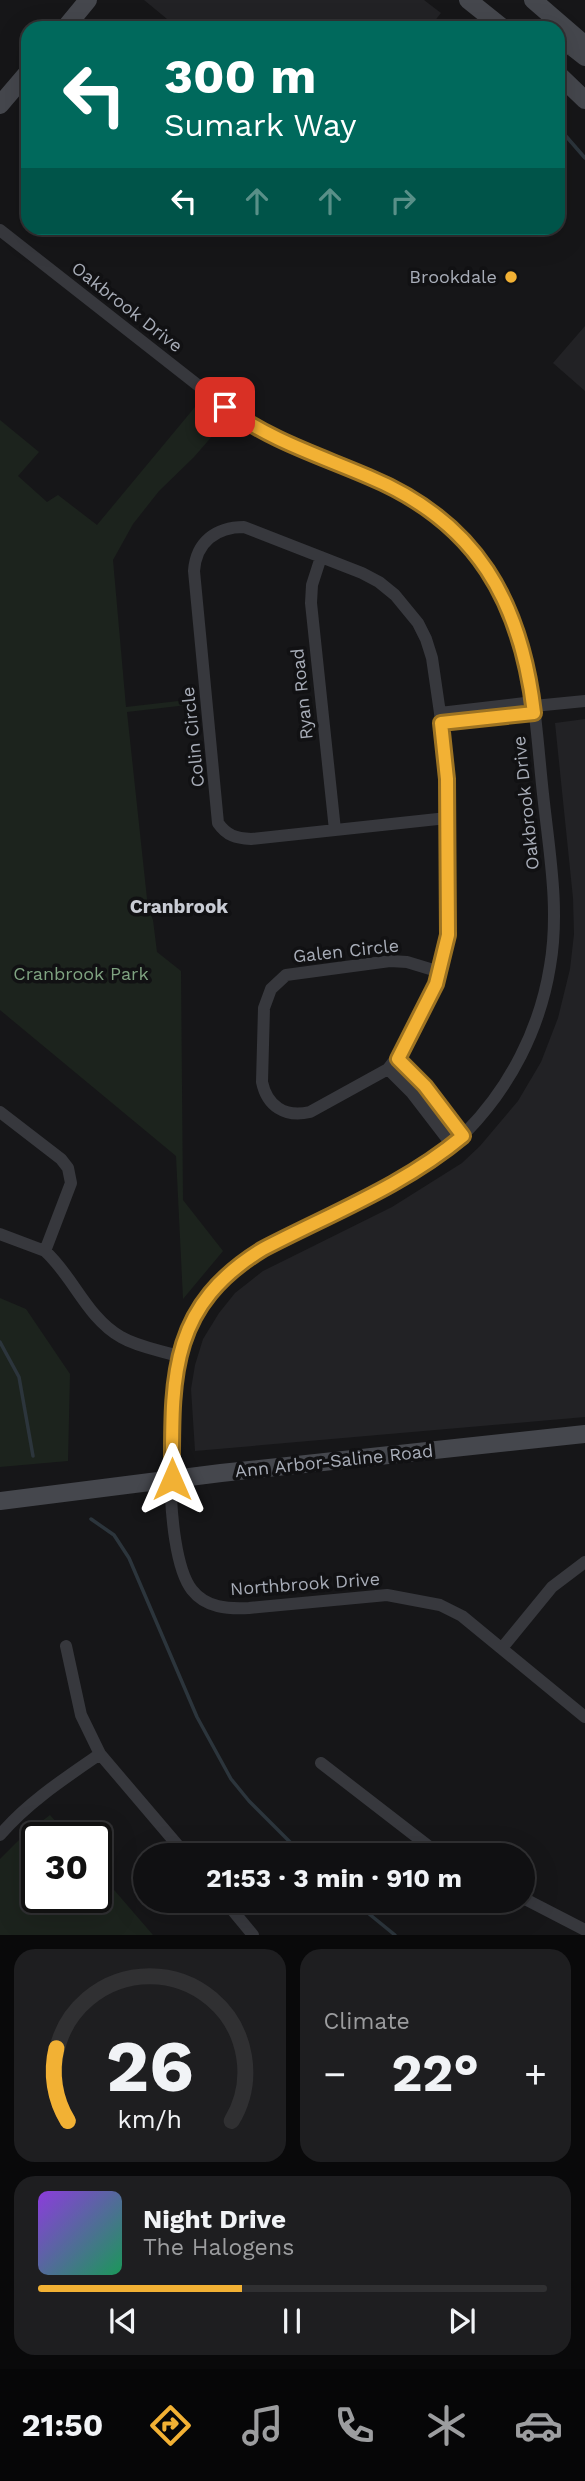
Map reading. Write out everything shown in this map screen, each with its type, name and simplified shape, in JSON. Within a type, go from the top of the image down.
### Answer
[{"type":"main road","points":[[71,21],[88,0]]},
{"type":"main road","points":[[467,0],[495,21]]},
{"type":"main road","points":[[493,0],[499,21]]},
{"type":"main road","points":[[533,0],[557,21]]},
{"type":"main road","points":[[565,28],[585,45]]},
{"type":"main road","points":[[565,46],[571,46],[585,57]]},
{"type":"main road","points":[[0,105],[21,80]]},
{"type":"main road","points":[[565,81],[585,100]]},
{"type":"main road","name":"Ann Arbor-Saline Road","points":[[0,1501],[172,1479],[585,1434]]},
{"type":"street","name":"Oakbrook Drive","points":[[0,230],[242,419],[283,443],[370,477],[425,507],[451,528],[479,559],[496,583],[510,611],[525,655],[534,707],[552,885],[554,939],[548,980],[527,1044],[507,1082],[463,1136],[452,1145]]},
{"type":"street","name":"Colin Circle","points":[[229,527],[244,527],[379,582],[406,606],[426,639],[432,657],[441,718],[447,779],[447,818],[251,839],[229,835],[218,823],[194,570],[195,558],[204,542],[229,527]]},
{"type":"street","name":"Ryan Road","points":[[321,557],[312,585],[311,603],[335,830]]},
{"type":"street","points":[[441,718],[585,701]]},
{"type":"street","name":"Galen Circle","points":[[440,971],[407,962],[378,962],[294,972],[278,981],[271,989],[264,1008],[264,1091],[278,1109],[298,1115],[310,1112],[388,1069],[398,1059],[428,1003],[440,971],[448,935],[447,818]]},
{"type":"street","points":[[398,1059],[425,1086],[463,1136]]},
{"type":"street","points":[[388,1069],[412,1093],[452,1145]]},
{"type":"street","points":[[0,1112],[61,1160],[71,1177],[69,1190],[45,1251]]},
{"type":"street","name":"Northbrook Drive","points":[[452,1145],[431,1162],[404,1178],[274,1243],[242,1262],[221,1280],[204,1300],[193,1318],[178,1356],[172,1409],[175,1534],[181,1569],[193,1591],[209,1603],[228,1609],[387,1595],[440,1605],[462,1616],[585,1717]]},
{"type":"street","points":[[0,1234],[45,1251],[61,1267],[94,1312],[120,1337],[178,1356]]},
{"type":"street","points":[[502,1648],[552,1587],[585,1562]]},
{"type":"street","points":[[66,1646],[81,1716],[100,1754],[176,1843]]},
{"type":"street","points":[[0,1835],[58,1783],[100,1754]]},
{"type":"street","points":[[321,1763],[424,1843]]},
{"type":"street","points":[[535,1904],[585,1930]]},
{"type":"street","points":[[235,1913],[253,1935]]},
{"type":"shaded area","points":[[144,0],[424,0],[441,13],[435,21],[170,21]]},
{"type":"shaded area","points":[[585,326],[585,391],[553,363]]},
{"type":"shaded area","points":[[585,719],[585,1417],[195,1451],[191,1389],[195,1365],[203,1339],[235,1293],[263,1271],[392,1207],[462,1163],[518,1101],[541,1062],[558,1018],[570,969],[574,934],[573,898],[555,723]]},
{"type":"green space","name":"Cranbrook Park","points":[[195,407],[220,427],[159,491],[133,524],[113,560],[126,707],[196,699],[196,704],[127,712],[148,908],[153,920],[157,952],[181,971],[183,1200],[223,1251],[183,1299],[176,1156],[0,1010],[0,420],[39,452],[18,476],[47,502],[58,495],[97,525]]},
{"type":"green space","points":[[0,1298],[26,1309],[70,1374],[68,1461],[0,1467]]},
{"type":"green space","points":[[50,1815],[56,1822],[41,1822]]},
{"type":"green space","points":[[21,1838],[21,1913],[112,1913],[112,1888],[153,1935],[0,1935],[0,1859]]},
{"type":"waterway","points":[[565,135],[585,158]]},
{"type":"waterway","points":[[0,1342],[19,1377],[33,1456]]},
{"type":"waterway","points":[[91,1519],[114,1535],[129,1558],[197,1717],[231,1779],[291,1843]]},
{"type":"waterway","points":[[368,1913],[395,1935]]},
{"type":"place","name":"Brookdale","points":[[511,277]]},
{"type":"district","name":"Cranbrook","points":[[179,906]]},
{"type":"route","points":[[172,1479],[174,1378],[185,1335],[204,1300],[221,1280],[242,1262],[404,1178],[431,1162],[463,1136],[425,1086],[398,1059],[436,984],[448,935],[447,779],[441,723],[534,713],[525,655],[510,611],[496,583],[466,542],[438,517],[404,494],[370,477],[283,443],[261,432],[225,407]]}]
